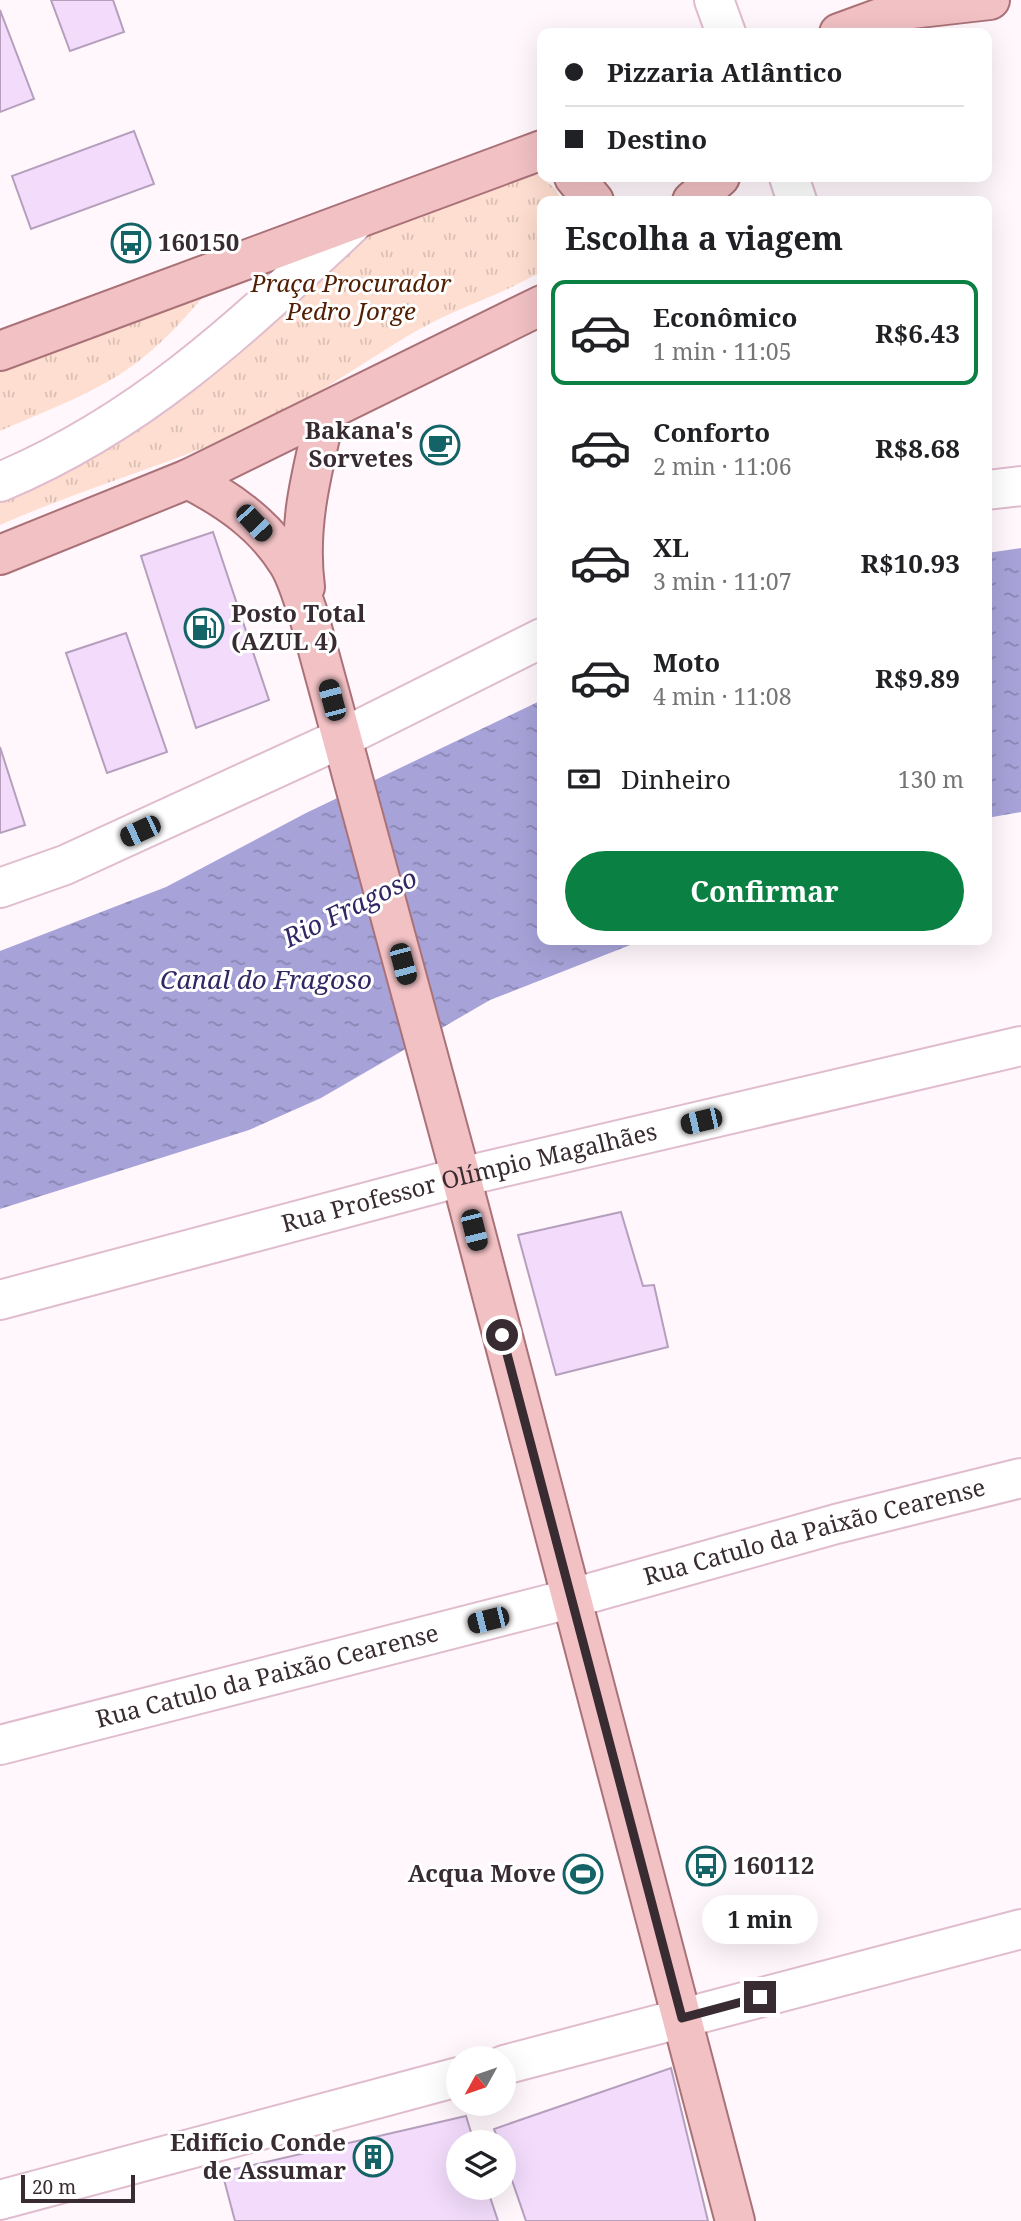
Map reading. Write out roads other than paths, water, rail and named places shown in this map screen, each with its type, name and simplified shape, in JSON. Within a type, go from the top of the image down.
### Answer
[{"type":"main road","points":[[853,28],[902,10],[983,2]]},
{"type":"main road","points":[[944,28],[983,2]]},
{"type":"main road","points":[[0,351],[534,158]]},
{"type":"main road","points":[[578,182],[590,196]]},
{"type":"main road","points":[[0,555],[188,479],[537,307]]},
{"type":"main road","points":[[309,614],[301,552],[303,510],[326,412]]},
{"type":"main road","points":[[188,479],[236,508],[270,539],[289,564],[309,614],[461,1177],[569,1599],[735,2221]]},
{"type":"street","points":[[714,0],[724,28]]},
{"type":"street","points":[[0,482],[82,441],[157,396],[238,330],[353,223]]},
{"type":"street","points":[[992,489],[1021,486]]},
{"type":"street","points":[[0,888],[65,865],[342,738],[537,640]]},
{"type":"street","name":"Rua Professor Olímpio Magalhães","points":[[0,1300],[461,1177],[1021,1046]]},
{"type":"street","name":"Rua Catulo da Paixão Cearense","points":[[0,1745],[569,1599],[836,1524],[1021,1478]]},
{"type":"street","points":[[516,2062],[1021,1929]]},
{"type":"street","points":[[0,2200],[446,2080]]},
{"type":"water","points":[[1021,548],[1021,812],[992,817],[992,552]]},
{"type":"water","name":"Canal do Fragoso","points":[[537,702],[537,945],[630,945],[490,1000],[321,1098],[249,1130],[0,1209],[0,951],[166,887],[306,813]]},
{"type":"place","name":"160150","points":[[131,243]]},
{"type":"place","name":"Bakana's Sorvetes","points":[[440,445]]},
{"type":"place","name":"Posto Total (AZUL 4)","points":[[204,628]]},
{"type":"place","name":"160112","points":[[706,1866]]},
{"type":"place","name":"Acqua Move","points":[[583,1874]]},
{"type":"place","name":"Edifício Conde de Assumar","points":[[373,2157]]},
{"type":"park label","name":"Praça Procurador Pedro Jorge","points":[[351,298]]},
{"type":"water label","name":"Rio Fragoso","points":[[350,908]]}]
